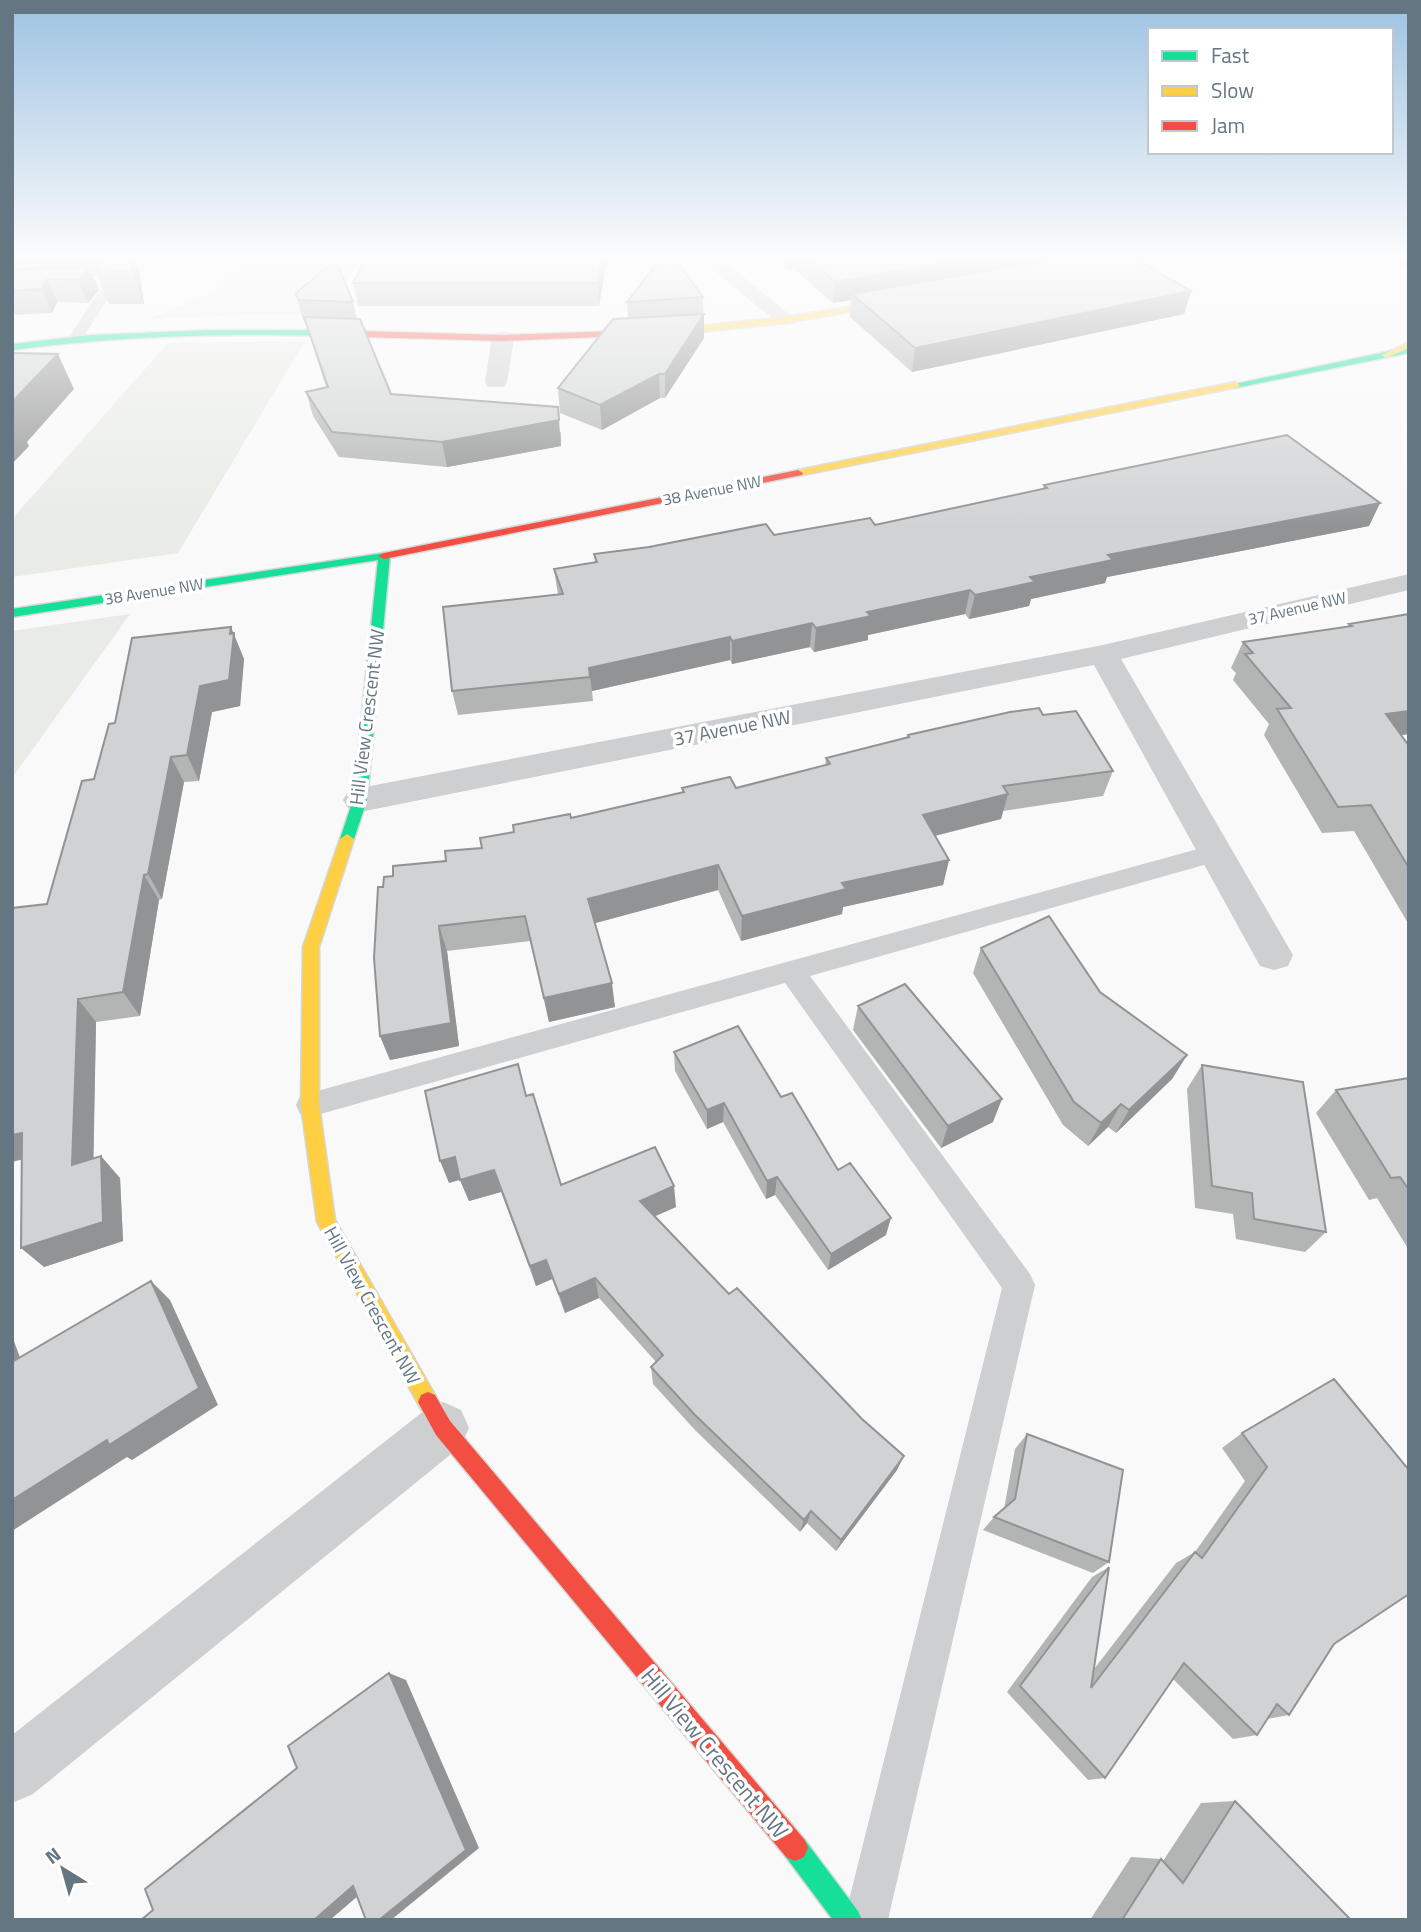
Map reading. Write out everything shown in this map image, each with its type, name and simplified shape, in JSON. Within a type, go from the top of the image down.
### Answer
[{"type":"street","points":[[496,382],[502,347]]},
{"type":"street","points":[[1386,355],[1409,347]]},
{"type":"street","points":[[1386,355],[1409,357]]},
{"type":"street","name":"38 Avenue NW","points":[[12,613],[384,556],[1386,355]]},
{"type":"street","name":"Hill View Crescent NW","points":[[384,556],[360,800],[312,947],[310,1105],[326,1222],[443,1428],[812,1868],[849,1920]]},
{"type":"street","name":"37 Avenue NW","points":[[360,800],[1103,654],[1409,582]]},
{"type":"street","points":[[1103,654],[1274,955]]},
{"type":"street","points":[[12,1773],[443,1428]]},
{"type":"lane","points":[[310,1105],[1216,853]]},
{"type":"lane","points":[[790,970],[1019,1285],[866,1920]]},
{"type":"shaded area","points":[[164,347],[301,347],[178,553],[12,577],[12,519]]},
{"type":"shaded area","points":[[130,614],[12,778],[12,631]]},
{"type":"building","points":[[314,347],[372,347],[391,394],[558,407],[559,420],[442,442],[332,432],[306,392],[328,387]]},
{"type":"building","points":[[591,347],[682,347],[665,374],[659,374],[600,405],[558,388]]},
{"type":"building","points":[[12,353],[58,354],[12,402]]},
{"type":"building","points":[[1287,435],[1380,503],[1108,555],[1113,560],[1030,577],[1035,582],[975,595],[970,590],[867,612],[871,616],[816,628],[812,623],[732,641],[730,637],[589,668],[590,677],[452,691],[443,607],[563,594],[554,569],[597,562],[594,554],[649,547],[766,524],[774,535],[870,518],[875,525],[1047,488],[1044,485]]},
{"type":"building","points":[[1409,614],[1409,711],[1386,714],[1409,746],[1409,868],[1371,805],[1338,807],[1277,709],[1291,708],[1245,654],[1253,653],[1243,642],[1352,626],[1349,624]]},
{"type":"building","points":[[231,627],[230,634],[234,633],[229,680],[200,686],[187,755],[171,757],[148,874],[144,875],[123,992],[78,999],[72,1165],[101,1156],[103,1222],[21,1248],[22,1133],[12,1135],[12,908],[47,904],[82,781],[94,779],[109,724],[115,723],[132,638]]},
{"type":"building","points":[[1039,708],[1043,715],[1076,711],[1113,771],[1003,786],[1008,794],[923,815],[949,860],[842,883],[846,889],[742,916],[718,865],[588,899],[612,983],[544,998],[525,916],[439,926],[451,1023],[380,1036],[374,958],[378,887],[383,887],[384,877],[393,876],[393,866],[446,861],[445,851],[482,848],[480,838],[514,832],[513,825],[570,814],[571,818],[684,792],[682,788],[730,777],[736,788],[830,764],[826,758],[909,737],[908,735]]},
{"type":"building","points":[[1049,916],[1100,992],[1187,1055],[1129,1110],[1121,1104],[1101,1123],[1074,1102],[981,948]]},
{"type":"building","points":[[905,984],[1002,1099],[948,1126],[858,1006]]},
{"type":"building","points":[[738,1026],[781,1097],[792,1093],[838,1170],[850,1163],[891,1218],[831,1254],[777,1177],[767,1181],[724,1103],[707,1110],[674,1052]]},
{"type":"building","points":[[518,1064],[526,1096],[533,1094],[561,1185],[655,1147],[674,1186],[640,1201],[729,1294],[737,1288],[862,1419],[904,1456],[841,1540],[811,1511],[804,1520],[694,1414],[651,1367],[663,1355],[595,1278],[559,1294],[546,1260],[530,1266],[494,1170],[460,1180],[455,1157],[440,1161],[425,1091]]},
{"type":"building","points":[[1202,1065],[1303,1082],[1326,1232],[1254,1219],[1252,1193],[1212,1186]]},
{"type":"building","points":[[1409,1078],[1409,1190],[1400,1177],[1391,1178],[1336,1090]]},
{"type":"building","points":[[151,1281],[199,1388],[109,1445],[107,1440],[12,1500],[12,1362]]},
{"type":"building","points":[[1334,1379],[1409,1470],[1409,1594],[1334,1644],[1289,1715],[1277,1704],[1257,1735],[1184,1663],[1105,1778],[1020,1686],[1109,1567],[1091,1688],[1195,1552],[1202,1558],[1267,1467],[1242,1433]]},
{"type":"building","points":[[1027,1434],[1123,1470],[1109,1562],[994,1517],[1015,1499]]},
{"type":"building","points":[[389,1673],[466,1850],[379,1920],[366,1920],[353,1886],[314,1920],[141,1920],[153,1910],[145,1889],[297,1768],[288,1746]]},
{"type":"building","points":[[1235,1801],[1351,1920],[1122,1920],[1161,1859],[1183,1883]]},
{"type":"traffic: fast","points":[[1235,385],[1409,350]]},
{"type":"traffic: fast","points":[[347,839],[360,800],[384,556]]},
{"type":"traffic: fast","points":[[12,613],[384,556]]},
{"type":"traffic: fast","points":[[795,1848],[849,1920]]},
{"type":"traffic: slow","points":[[1386,355],[1404,347]]},
{"type":"traffic: slow","points":[[798,473],[1235,385]]},
{"type":"traffic: slow","points":[[347,839],[311,947],[310,1105],[326,1222],[428,1402]]},
{"type":"traffic: jam","points":[[384,556],[798,473]]},
{"type":"traffic: jam","points":[[428,1402],[443,1428],[795,1848]]}]
